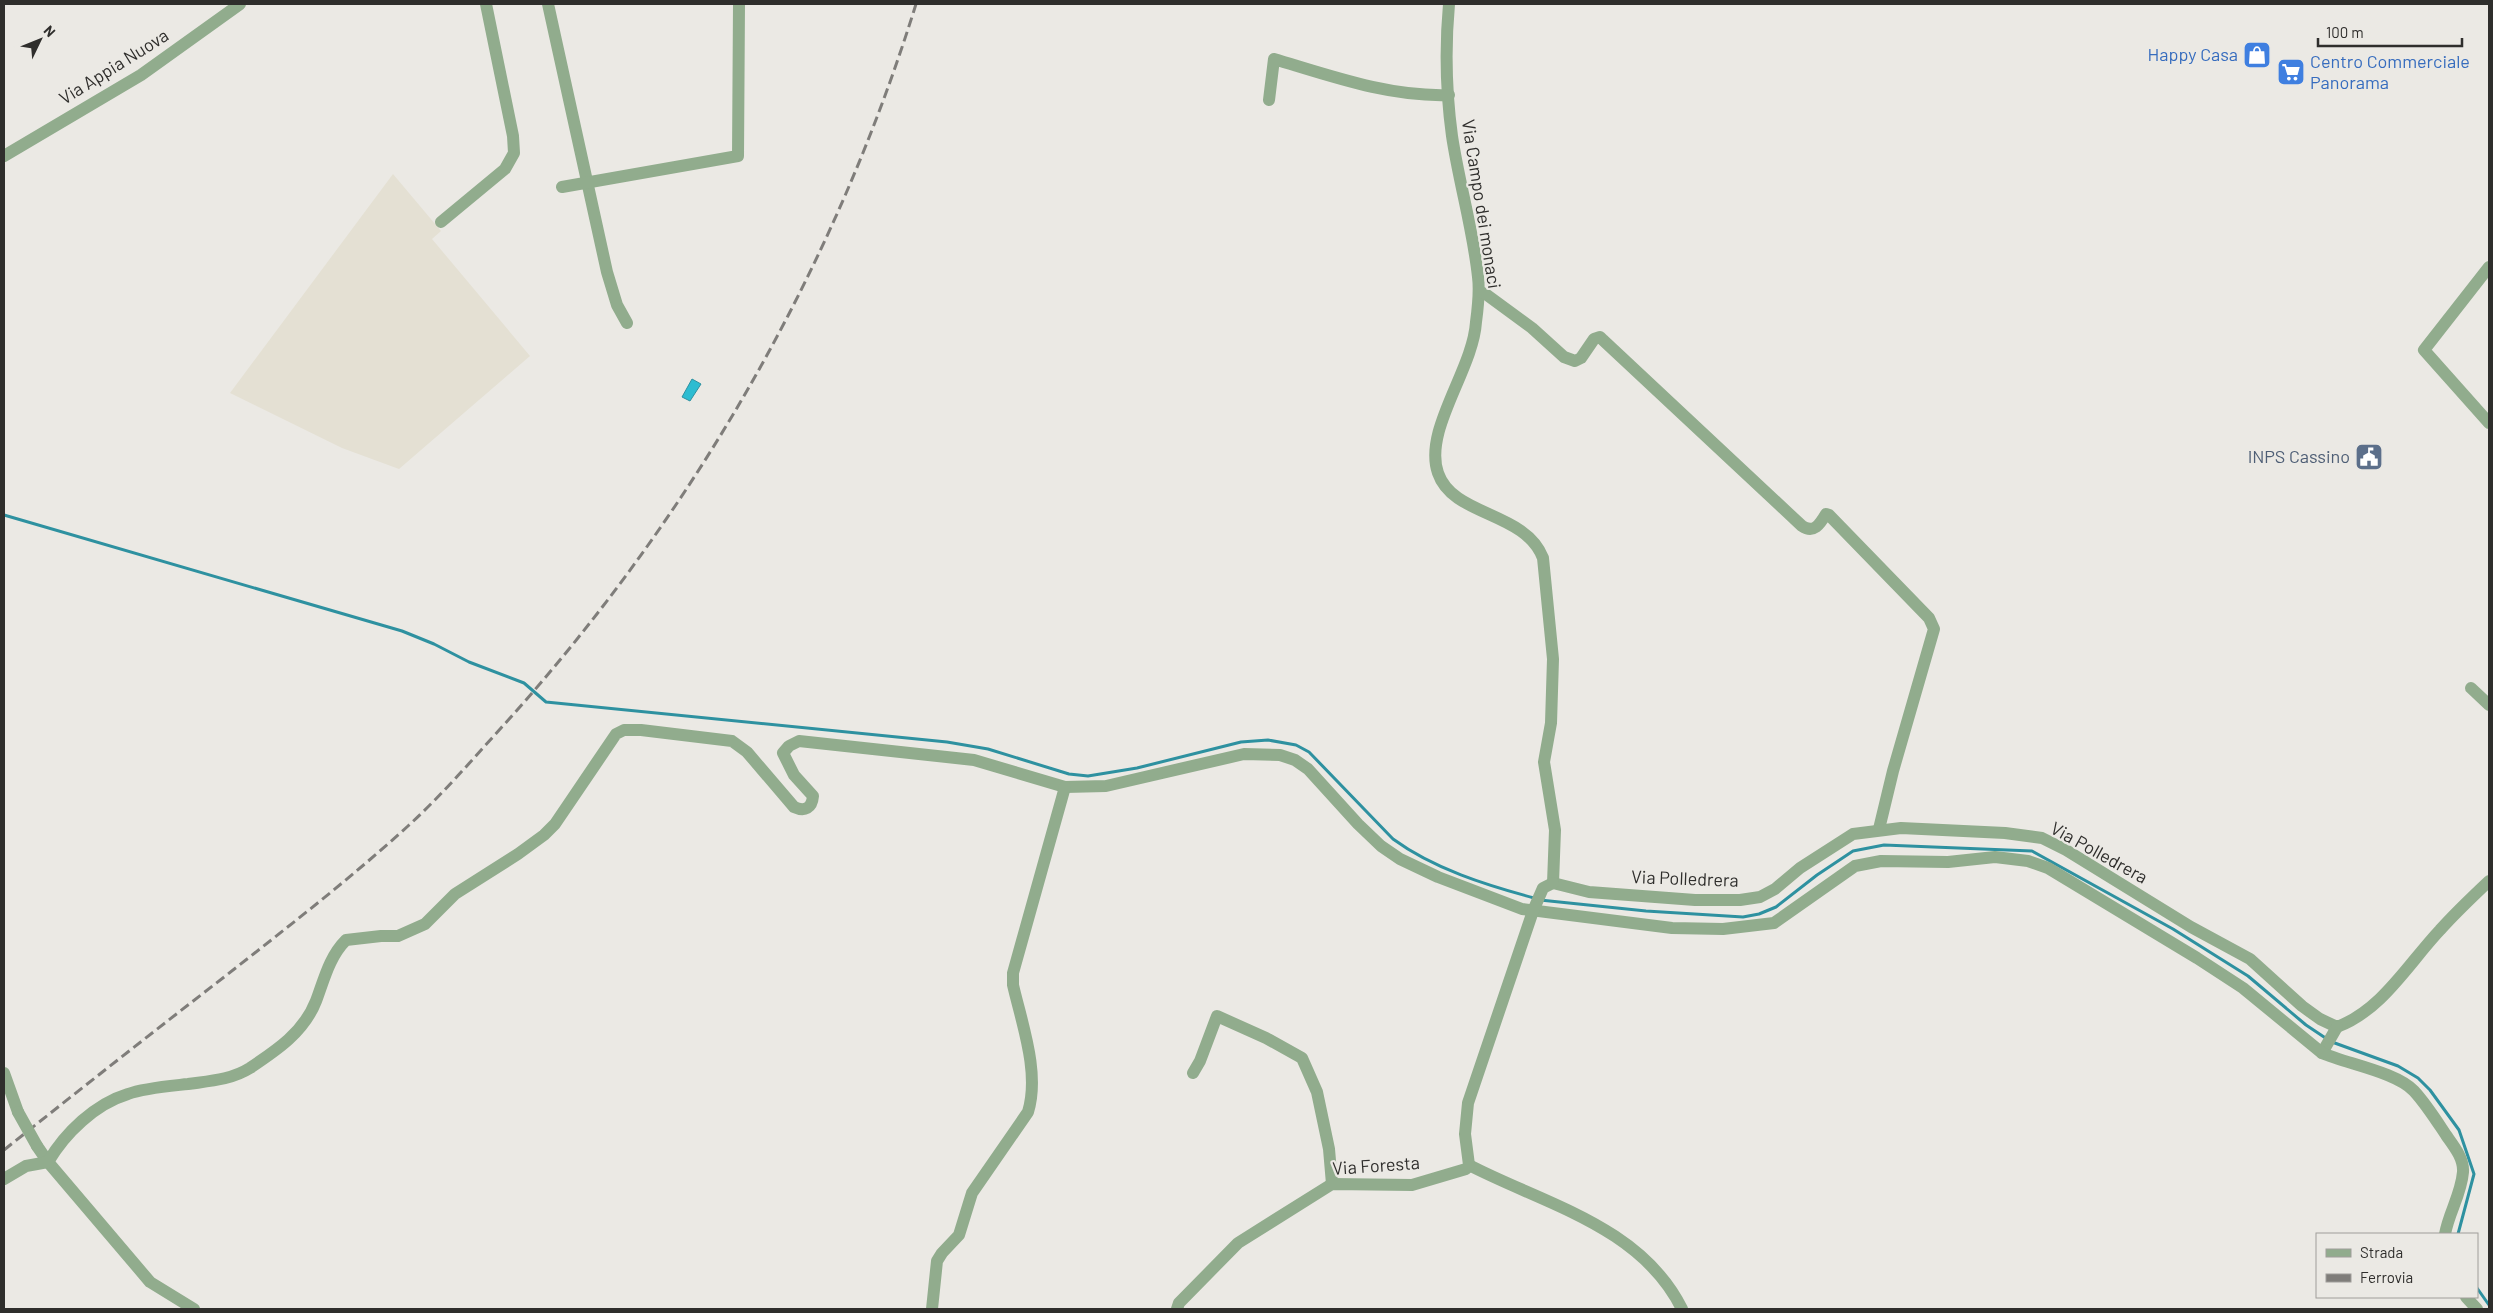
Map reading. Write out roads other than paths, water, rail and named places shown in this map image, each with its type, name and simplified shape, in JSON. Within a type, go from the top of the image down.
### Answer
[{"type":"street","name":"Via Appia Nuova","points":[[4,156],[141,75],[240,4]]},
{"type":"street","points":[[441,222],[505,169],[514,153],[514,136],[486,4]]},
{"type":"street","points":[[548,4],[607,272],[617,305],[628,323]]},
{"type":"street","points":[[562,187],[738,156],[739,4]]},
{"type":"street","name":"Via Campo dei monaci","points":[[1449,4],[1446,40],[1452,136],[1472,232],[1479,291],[1476,333],[1468,362],[1437,433],[1434,458],[1444,486],[1455,497],[1522,531],[1540,550],[1544,558],[1553,659],[1551,723],[1544,762],[1555,830],[1548,886]]},
{"type":"street","points":[[1269,100],[1274,59],[1381,89],[1429,96],[1449,95]]},
{"type":"street","points":[[2489,267],[2424,350],[2489,424]]},
{"type":"street","points":[[1479,291],[1532,328],[1564,357],[1575,361],[1581,358],[1594,339],[1600,337],[1802,526],[1808,530],[1813,530],[1820,524],[1826,514],[1829,515],[1929,618],[1934,628],[1893,771],[1879,829]]},
{"type":"street","points":[[2471,688],[2489,705]]},
{"type":"street","points":[[4,1179],[26,1166],[48,1162],[58,1145],[72,1130],[108,1103],[128,1094],[227,1079],[248,1069],[293,1038],[316,1002],[330,963],[346,940],[398,936],[425,924],[455,894],[544,835],[555,824],[616,734],[624,730],[732,741],[748,752],[794,807],[801,810],[808,809],[812,804],[813,796],[794,774],[783,753],[789,746],[799,742],[974,760],[1065,787],[1106,786],[1244,754],[1280,755],[1295,760],[1308,769],[1358,824],[1381,846],[1400,859],[1469,890],[1534,908],[1672,928],[1723,929],[1774,923],[1848,871],[1868,863],[1904,860],[1948,862],[1995,857],[2028,861],[2048,868],[2198,958],[2243,988],[2337,1060],[2380,1072],[2413,1090],[2457,1150],[2464,1170],[2460,1195],[2448,1218],[2445,1233]]},
{"type":"street","points":[[932,1309],[937,1261],[959,1235],[972,1193],[1028,1112],[1031,1103],[1031,1070],[1013,985],[1013,973],[1065,787]]},
{"type":"street","name":"Via Polledrera","points":[[1548,886],[1589,892],[1652,897],[1695,900],[1740,900],[1760,897],[1775,889],[1834,844],[1853,834],[1879,829],[2005,833],[2042,838],[2066,850],[2191,927],[2250,959],[2302,1006],[2336,1030]]},
{"type":"street","points":[[2323,1051],[2336,1030],[2362,1015],[2395,983],[2440,930],[2489,881]]},
{"type":"street","points":[[1548,886],[1534,908],[1468,1103],[1465,1134],[1469,1165],[1600,1226],[1654,1268],[1682,1309]]},
{"type":"street","points":[[1193,1073],[1200,1061],[1217,1016],[1266,1038],[1302,1058],[1318,1092],[1329,1149],[1332,1184]]},
{"type":"street","points":[[4,1073],[16,1108],[48,1162],[150,1282],[194,1309]]},
{"type":"street","points":[[4,1113],[16,1108]]},
{"type":"street","name":"Via Foresta","points":[[1176,1309],[1179,1303],[1238,1243],[1332,1184],[1412,1185],[1466,1169],[1469,1165]]},
{"type":"street","points":[[2467,1298],[2477,1309]]},
{"type":"water","points":[[692,379],[701,384],[690,401],[682,397]]},
{"type":"waterway","points":[[4,515],[402,631],[434,644],[469,662],[524,683],[546,702],[947,742],[988,749],[1069,774],[1088,776],[1137,768],[1241,742],[1268,740],[1296,745],[1309,752],[1393,839],[1409,850],[1461,875],[1497,888],[1534,898]]},
{"type":"waterway","points":[[1540,900],[1646,911],[1743,917],[1759,914],[1776,907],[1817,875],[1853,851],[1884,845],[2032,851],[2173,929],[2248,976],[2306,1025],[2327,1039]]},
{"type":"waterway","points":[[2332,1042],[2398,1066],[2418,1078],[2430,1090],[2459,1130],[2474,1174],[2458,1233]]},
{"type":"waterway","points":[[2478,1289],[2489,1305]]},
{"type":"railway","points":[[4,1150],[297,920],[420,815],[501,728],[570,648],[634,565],[693,478],[748,388],[798,296],[843,201],[882,104],[916,4]]},
{"type":"place","name":"Happy Casa","points":[[2257,55]]},
{"type":"place","name":"Centro Commerciale Panorama","points":[[2291,72]]},
{"type":"place","name":"INPS Cassino","points":[[2369,457]]}]
